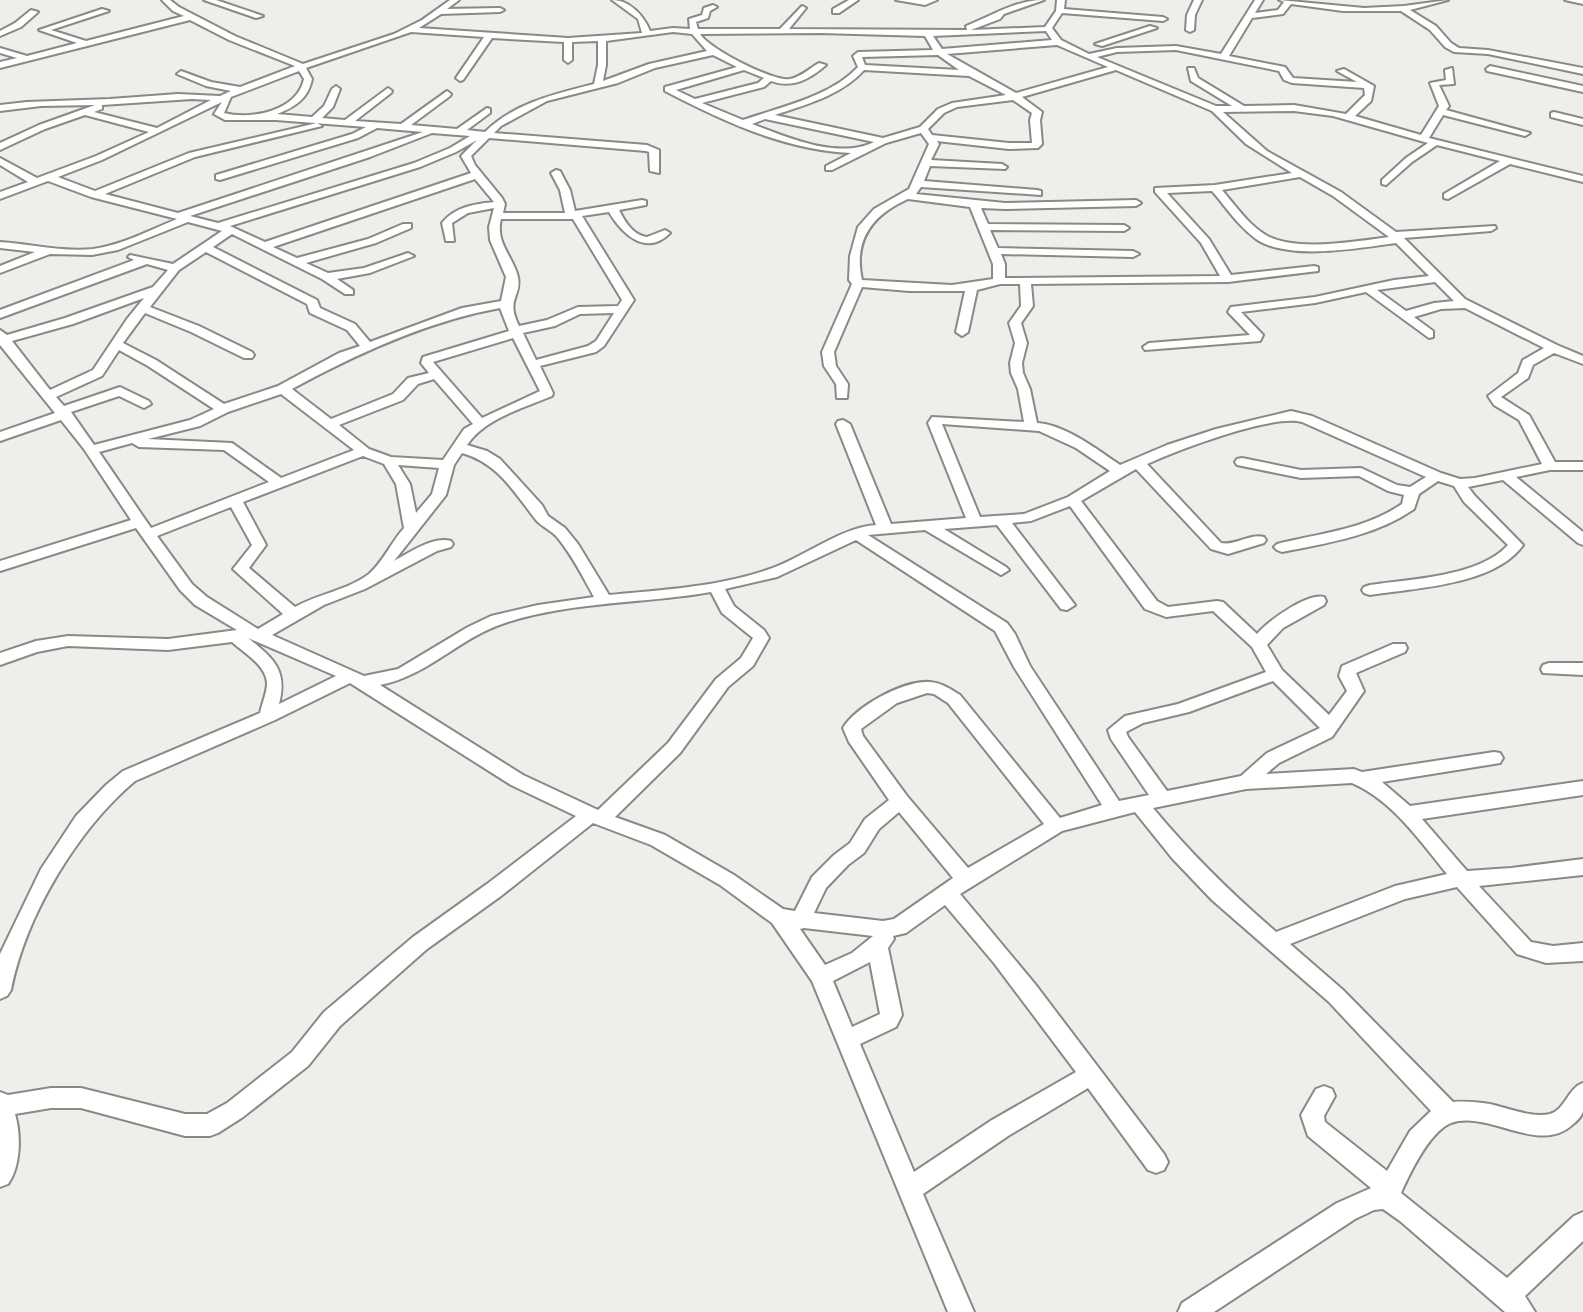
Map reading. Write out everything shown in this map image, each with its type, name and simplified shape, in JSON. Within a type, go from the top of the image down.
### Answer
[{"type":"street","points":[[166,0],[176,9],[232,38],[301,66],[308,79],[305,93],[288,107],[263,117]]},
{"type":"street","points":[[208,0],[259,16]]},
{"type":"street","points":[[217,4],[230,0]]},
{"type":"street","points":[[0,196],[50,178],[158,131],[241,90],[301,66],[375,44],[412,30],[454,0]]},
{"type":"street","points":[[616,0],[641,18],[647,34]]},
{"type":"street","points":[[836,11],[854,0]]},
{"type":"street","points":[[900,0],[925,3],[933,0]]},
{"type":"street","points":[[960,33],[1004,11],[1040,0]]},
{"type":"street","points":[[1048,29],[1060,11],[1061,0]]},
{"type":"street","points":[[1190,30],[1191,15],[1198,0]]},
{"type":"street","points":[[1224,57],[1258,0]]},
{"type":"street","points":[[1248,16],[1280,12],[1286,1],[1403,9],[1444,0]]},
{"type":"street","points":[[1569,0],[1583,2]]},
{"type":"street","points":[[995,6],[1021,17]]},
{"type":"street","points":[[713,7],[707,10],[705,16],[692,21],[693,32],[699,40],[726,59],[782,82],[793,81],[822,65]]},
{"type":"street","points":[[783,31],[793,16],[802,8]]},
{"type":"street","points":[[1403,9],[1433,28],[1448,45],[1457,50],[1488,52],[1583,71]]},
{"type":"street","points":[[437,12],[500,10]]},
{"type":"street","points":[[85,44],[43,30],[105,11]]},
{"type":"street","points":[[1060,11],[1163,19]]},
{"type":"street","points":[[0,34],[18,26],[34,12]]},
{"type":"street","points":[[0,64],[191,17]]},
{"type":"street","points":[[1031,21],[1048,29],[1058,42],[1072,50],[1117,66],[1215,109],[1249,142],[1357,207],[1397,237],[1465,303],[1553,348],[1583,360]]},
{"type":"street","points":[[1072,50],[1153,28]]},
{"type":"street","points":[[412,30],[568,40],[602,39],[673,30],[928,34],[1048,29]]},
{"type":"street","points":[[928,34],[930,40],[941,52],[970,73],[1036,112],[1037,144],[1035,146],[1009,146],[931,138]]},
{"type":"street","points":[[460,78],[490,35]]},
{"type":"street","points":[[598,85],[602,65],[602,39]]},
{"type":"street","points":[[568,40],[568,60]]},
{"type":"street","points":[[862,67],[857,56],[861,54],[941,52],[1058,42]]},
{"type":"street","points":[[1088,56],[1117,50],[1176,48],[1252,65],[1282,69],[1287,78],[1295,81],[1370,86]]},
{"type":"street","points":[[0,50],[26,58]]},
{"type":"street","points":[[49,395],[98,373],[104,368],[116,344],[175,268],[225,228],[417,165],[483,135],[510,116],[544,99],[615,81],[652,66],[715,52]]},
{"type":"street","points":[[829,168],[883,141],[923,129],[946,108],[1013,97],[1117,66]]},
{"type":"street","points":[[745,67],[668,89],[742,124],[808,147],[861,151]]},
{"type":"street","points":[[862,67],[970,73]]},
{"type":"street","points":[[742,124],[841,86],[858,74],[862,67]]},
{"type":"street","points":[[1424,139],[1444,106],[1434,83],[1451,82],[1449,69]]},
{"type":"street","points":[[1490,69],[1583,89]]},
{"type":"street","points":[[1191,70],[1194,79],[1242,108]]},
{"type":"street","points":[[1341,71],[1370,86]]},
{"type":"street","points":[[181,74],[209,84],[241,90]]},
{"type":"street","points":[[695,102],[761,85],[770,77]]},
{"type":"street","points":[[1349,116],[1367,102],[1370,96],[1370,86]]},
{"type":"street","points":[[313,121],[328,107],[336,89]]},
{"type":"street","points":[[345,124],[388,91]]},
{"type":"street","points":[[402,128],[447,94]]},
{"type":"street","points":[[0,108],[25,104],[112,102],[188,95],[224,97]]},
{"type":"street","points":[[224,97],[227,101],[219,114],[221,116],[263,117],[648,148],[654,150],[656,154],[655,171]]},
{"type":"street","points":[[0,147],[22,135],[112,102]]},
{"type":"street","points":[[1215,109],[1306,109],[1349,116],[1424,139],[1583,179]]},
{"type":"street","points":[[459,132],[486,111]]},
{"type":"street","points":[[85,112],[158,131]]},
{"type":"street","points":[[1442,112],[1525,133]]},
{"type":"street","points":[[1554,115],[1583,122]]},
{"type":"street","points":[[764,116],[883,141]]},
{"type":"street","points":[[95,195],[192,155],[330,123]]},
{"type":"street","points":[[220,177],[355,136],[374,127]]},
{"type":"street","points":[[858,283],[855,280],[854,261],[856,241],[860,231],[879,210],[906,196],[918,184],[934,144],[923,129]]},
{"type":"street","points":[[0,245],[46,252],[91,252],[108,249],[261,188],[370,154],[435,130]]},
{"type":"street","points":[[376,576],[411,528],[439,495],[447,465],[469,432],[517,406],[545,396],[546,390],[534,364],[506,312],[512,277],[495,240],[494,227],[499,210],[492,189],[466,159],[483,135]]},
{"type":"street","points":[[1386,183],[1409,160],[1437,141]]},
{"type":"street","points":[[1448,196],[1509,160]]},
{"type":"street","points":[[0,161],[37,183]]},
{"type":"street","points":[[926,163],[1002,167]]},
{"type":"street","points":[[534,364],[592,349],[600,343],[627,303],[627,296],[574,215],[556,173]]},
{"type":"street","points":[[266,246],[479,174]]},
{"type":"street","points":[[1228,279],[1205,241],[1159,192],[1163,189],[1215,188],[1300,174]]},
{"type":"street","points":[[50,178],[95,195],[225,228],[266,246],[349,292]]},
{"type":"street","points":[[918,184],[1037,193]]},
{"type":"street","points":[[1215,188],[1261,237],[1270,243],[1282,246],[1359,244],[1397,237],[1491,228]]},
{"type":"street","points":[[906,196],[1005,206],[1136,203]]},
{"type":"street","points":[[450,239],[447,223],[451,217],[475,208],[574,215],[642,203]]},
{"type":"street","points":[[974,204],[999,264],[999,281]]},
{"type":"street","points":[[612,208],[622,226],[634,238],[644,240],[665,233]]},
{"type":"street","points":[[295,262],[372,241],[407,226]]},
{"type":"street","points":[[983,228],[1124,228]]},
{"type":"street","points":[[204,247],[313,302],[314,310],[355,330],[368,348]]},
{"type":"street","points":[[108,249],[175,268]]},
{"type":"street","points":[[992,251],[1134,254]]},
{"type":"street","points":[[0,270],[46,252]]},
{"type":"street","points":[[326,278],[366,270],[408,256]]},
{"type":"street","points":[[0,314],[93,281],[117,269],[144,261]]},
{"type":"street","points":[[858,283],[930,288],[972,287],[992,285],[999,281],[1228,279],[1314,269]]},
{"type":"street","points":[[1149,347],[1252,340],[1257,335],[1234,312],[1235,309],[1305,302],[1370,290],[1394,283],[1437,278]]},
{"type":"street","points":[[1025,281],[1027,306],[1015,323],[1021,343],[1016,363],[1031,426]]},
{"type":"street","points":[[842,395],[842,384],[830,366],[828,352],[858,283]]},
{"type":"street","points":[[962,332],[972,287]]},
{"type":"street","points":[[156,290],[69,321],[1,338],[63,413],[186,587],[201,601],[248,634],[356,679],[517,780],[596,817],[658,840],[727,879],[779,917],[798,941],[821,977],[961,1312]]},
{"type":"street","points":[[1370,290],[1429,334]]},
{"type":"street","points":[[1405,316],[1446,303],[1465,303]]},
{"type":"street","points":[[91,450],[195,423],[223,409],[283,389],[332,361],[466,311],[506,304]]},
{"type":"street","points":[[143,308],[195,328],[248,355]]},
{"type":"street","points":[[480,424],[427,363],[431,358],[550,323],[578,311],[622,309]]},
{"type":"street","points":[[116,344],[152,363],[223,409]]},
{"type":"street","points":[[1550,466],[1524,418],[1494,396],[1524,375],[1527,363],[1553,348]]},
{"type":"street","points":[[330,424],[398,397],[413,381],[437,375]]},
{"type":"street","points":[[283,389],[364,452],[389,461],[417,461],[447,465]]},
{"type":"street","points":[[0,436],[120,391],[144,404]]},
{"type":"street","points":[[0,990],[12,946],[40,888],[73,834],[105,796],[129,776],[356,679],[386,678],[408,671],[494,621],[522,613],[716,586],[776,573],[856,534],[885,528],[1026,518],[1073,500],[1137,462],[1221,432],[1291,415],[1307,419],[1436,476],[1459,483],[1475,482],[1550,466],[1583,466]]},
{"type":"street","points":[[975,523],[936,421],[961,420],[1031,426],[1058,432],[1119,471]]},
{"type":"street","points":[[843,424],[885,528]]},
{"type":"street","points":[[120,443],[227,446],[280,483]]},
{"type":"street","points":[[458,447],[490,458],[537,508],[542,518],[560,531],[571,544],[604,600]]},
{"type":"street","points":[[0,566],[144,528],[235,500],[364,452]]},
{"type":"street","points":[[389,461],[403,484],[411,528]]},
{"type":"street","points":[[1137,462],[1216,546],[1228,549],[1259,540]]},
{"type":"street","points":[[1242,462],[1301,474],[1361,472],[1393,488],[1412,492]]},
{"type":"street","points":[[1505,475],[1583,540]]},
{"type":"street","points":[[1282,547],[1333,536],[1389,519],[1409,506],[1412,492],[1436,476]]},
{"type":"street","points":[[1370,590],[1470,573],[1492,565],[1513,550],[1516,545],[1513,539],[1483,514],[1459,483]]},
{"type":"street","points":[[235,500],[259,545],[241,569],[294,615]]},
{"type":"street","points":[[1073,500],[1151,605],[1166,612],[1217,606],[1259,645],[1262,654],[1276,674],[1329,728]]},
{"type":"street","points":[[1002,521],[1067,605]]},
{"type":"street","points":[[929,526],[1001,570]]},
{"type":"street","points":[[856,534],[1000,627],[1007,634],[1023,667],[1114,809]]},
{"type":"street","points":[[0,659],[34,647],[59,642],[161,645],[248,634],[294,615],[318,602],[360,586],[432,548],[446,544]]},
{"type":"street","points":[[0,1176],[3,1172],[8,1130],[0,1104],[64,1096],[81,1098],[185,1125],[210,1125],[235,1110],[300,1059],[332,1019],[420,943],[596,817],[674,748],[722,683],[747,662],[759,644],[761,638],[728,609],[716,586]]},
{"type":"street","points":[[1259,645],[1264,634],[1276,624],[1318,601]]},
{"type":"street","points":[[248,634],[274,677],[275,684],[269,716]]},
{"type":"street","points":[[1246,782],[1273,758],[1326,733],[1356,691],[1347,676],[1348,670],[1399,648]]},
{"type":"street","points":[[1549,669],[1583,669]]},
{"type":"street","points":[[1162,799],[1120,739],[1117,730],[1122,725],[1138,718],[1180,709],[1276,674]]},
{"type":"street","points":[[966,879],[900,801],[855,738],[852,728],[859,720],[895,697],[925,687],[938,689],[954,699],[1056,826]]},
{"type":"street","points":[[821,977],[859,960],[946,892],[1056,826],[1114,809],[1140,806],[1162,799],[1246,782],[1354,776],[1364,778],[1494,758]]},
{"type":"street","points":[[1364,778],[1406,814],[1459,879],[1524,948],[1533,952],[1557,955],[1583,952]]},
{"type":"street","points":[[1406,814],[1583,788]]},
{"type":"street","points":[[800,921],[819,883],[841,860],[857,848],[872,824],[900,801]]},
{"type":"street","points":[[1140,806],[1179,853],[1219,894],[1336,996],[1448,1113]]},
{"type":"street","points":[[1275,941],[1402,892],[1459,879],[1511,876],[1583,867]]},
{"type":"street","points":[[946,892],[1033,996],[1156,1162]]},
{"type":"street","points":[[779,917],[883,929],[899,927]]},
{"type":"street","points":[[848,1039],[882,1024],[891,1015],[878,945]]},
{"type":"street","points":[[910,1189],[1000,1128],[1090,1075]]},
{"type":"street","points":[[1191,1312],[1346,1211],[1388,1193],[1410,1152],[1430,1125],[1448,1113],[1483,1112],[1535,1124],[1556,1123],[1569,1112],[1583,1093]]},
{"type":"street","points":[[1324,1096],[1312,1115],[1316,1128],[1514,1304],[1583,1224]]}]
